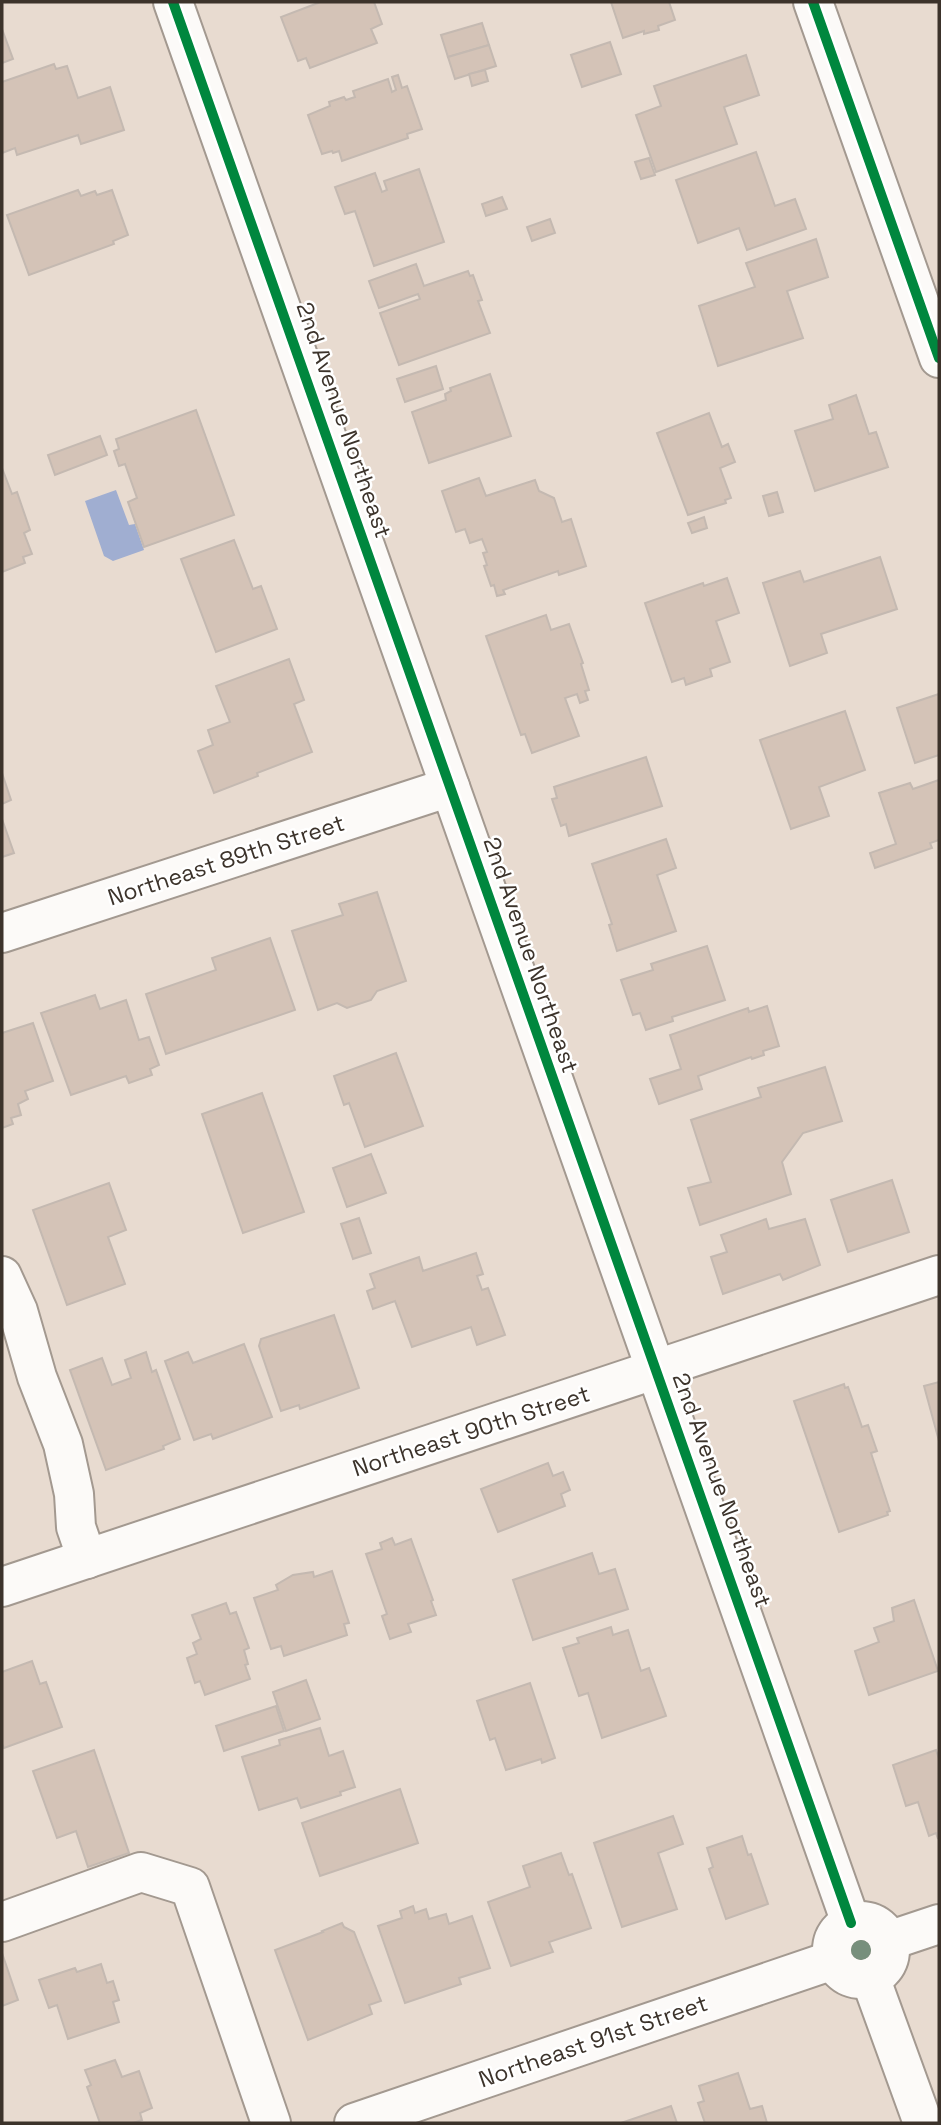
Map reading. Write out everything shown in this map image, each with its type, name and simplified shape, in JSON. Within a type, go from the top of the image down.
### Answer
[{"type":"street","name":"2nd Avenue Northeast","points":[[173,2],[851,1923]]},
{"type":"street","points":[[813,2],[939,358]]},
{"type":"street","name":"Northeast 89th Street","points":[[2,933],[450,787]]},
{"type":"street","name":"Northeast 90th Street","points":[[2,1587],[939,1275]]},
{"type":"street","points":[[2,1276],[18,1311],[37,1377],[63,1444],[74,1494],[76,1527],[87,1559]]},
{"type":"street","points":[[2,1922],[141,1872],[190,1887],[271,2123]]},
{"type":"street","points":[[859,1921],[880,1928],[888,1941],[887,1962],[877,1974],[863,1979],[848,1976],[836,1966],[831,1952],[835,1937],[844,1926],[859,1921]]},
{"type":"street","points":[[888,1941],[939,1924]]},
{"type":"street","name":"Northeast 91st Street","points":[[354,2123],[833,1959]]},
{"type":"street","points":[[870,1977],[922,2123]]},
{"type":"water","points":[[116,490],[129,525],[135,524],[144,550],[113,561],[104,556],[85,501]]},
{"type":"building","points":[[317,2],[374,2],[382,24],[371,29],[377,43],[310,68],[306,58],[298,61],[281,17]]},
{"type":"building","points":[[611,2],[669,2],[675,20],[658,26],[659,30],[644,34],[644,31],[623,38]]},
{"type":"building","points":[[482,23],[489,45],[448,57],[441,35]]},
{"type":"building","points":[[2,29],[13,59],[2,63]]},
{"type":"building","points":[[610,42],[621,74],[582,87],[571,55]]},
{"type":"building","points":[[489,45],[496,66],[455,79],[448,57]]},
{"type":"building","points":[[746,55],[759,95],[724,107],[737,144],[656,172],[636,115],[661,106],[654,86]]},
{"type":"building","points":[[54,64],[56,69],[67,66],[78,98],[110,87],[124,130],[81,144],[78,135],[17,155],[15,148],[2,153],[2,82]]},
{"type":"building","points":[[485,70],[488,81],[472,86],[469,74]]},
{"type":"building","points":[[398,75],[402,88],[407,86],[422,129],[407,134],[408,138],[342,161],[339,151],[322,154],[308,115],[330,106],[329,102],[355,97],[353,91],[388,79],[392,92],[396,90],[392,77]]},
{"type":"building","points":[[756,152],[775,206],[795,199],[806,229],[747,250],[739,228],[698,243],[676,180]]},
{"type":"building","points":[[649,158],[655,175],[641,179],[635,162]]},
{"type":"building","points":[[419,169],[444,242],[374,266],[355,211],[345,214],[335,187],[375,173],[382,192],[387,190],[384,181]]},
{"type":"building","points":[[78,190],[81,196],[95,191],[97,195],[112,190],[128,235],[113,241],[114,244],[29,275],[7,215]]},
{"type":"building","points":[[502,197],[507,209],[486,216],[482,204]]},
{"type":"building","points":[[550,219],[555,233],[532,241],[527,227]]},
{"type":"building","points":[[816,239],[828,277],[787,291],[803,338],[718,366],[699,306],[755,287],[746,263]]},
{"type":"building","points":[[416,264],[424,286],[468,271],[470,276],[473,275],[482,300],[478,301],[490,333],[399,365],[380,313],[420,299],[418,294],[379,308],[369,281]]},
{"type":"building","points":[[436,366],[443,389],[405,402],[397,379]]},
{"type":"building","points":[[490,374],[511,436],[429,463],[412,412],[446,400],[445,394],[451,391],[450,388]]},
{"type":"building","points":[[856,395],[869,434],[876,432],[888,467],[815,491],[795,431],[833,419],[829,405]]},
{"type":"building","points":[[196,410],[234,515],[144,547],[128,502],[137,498],[125,464],[119,466],[114,451],[119,449],[116,439]]},
{"type":"building","points":[[709,413],[722,447],[728,444],[735,462],[720,468],[731,498],[725,500],[726,503],[688,515],[657,433]]},
{"type":"building","points":[[100,436],[107,455],[55,475],[48,455]]},
{"type":"building","points":[[2,468],[12,494],[17,492],[30,530],[24,533],[32,554],[23,557],[25,563],[2,572]]},
{"type":"building","points":[[479,478],[486,496],[535,480],[539,491],[554,498],[562,522],[571,519],[586,566],[559,575],[558,571],[503,590],[505,594],[497,596],[484,566],[487,565],[483,553],[487,552],[482,539],[470,543],[465,529],[456,532],[442,491]]},
{"type":"building","points":[[777,492],[783,512],[769,516],[763,496]]},
{"type":"building","points":[[704,517],[707,528],[692,533],[688,523]]},
{"type":"building","points":[[234,540],[253,589],[261,586],[277,629],[216,652],[181,559]]},
{"type":"building","points":[[880,557],[897,609],[821,634],[827,653],[790,666],[763,583],[800,571],[804,582]]},
{"type":"building","points":[[727,578],[739,613],[716,621],[730,662],[710,669],[712,676],[686,685],[684,678],[672,682],[645,603],[703,583],[704,586]]},
{"type":"building","points":[[546,615],[551,630],[569,624],[583,663],[581,664],[589,690],[585,691],[588,700],[580,703],[577,694],[565,698],[579,736],[532,753],[525,734],[521,735],[486,636]]},
{"type":"building","points":[[289,659],[304,700],[294,704],[312,752],[214,793],[198,751],[213,745],[208,730],[230,722],[216,686]]},
{"type":"building","points":[[939,694],[939,755],[915,763],[897,708]]},
{"type":"building","points":[[845,711],[865,770],[819,787],[829,816],[791,829],[760,740]]},
{"type":"building","points":[[646,757],[662,806],[569,836],[566,824],[561,826],[552,799],[557,798],[554,787]]},
{"type":"building","points":[[2,773],[11,800],[2,804]]},
{"type":"building","points":[[939,780],[939,840],[930,843],[932,848],[875,868],[870,853],[896,844],[879,793],[910,783],[913,789]]},
{"type":"building","points":[[2,819],[14,853],[2,857]]},
{"type":"building","points":[[666,839],[676,868],[657,875],[676,931],[617,951],[609,925],[612,924],[592,864]]},
{"type":"building","points":[[377,892],[406,981],[377,991],[371,1000],[347,1008],[337,1003],[318,1010],[292,931],[343,915],[339,904]]},
{"type":"building","points":[[270,938],[295,1010],[166,1054],[146,994],[216,970],[212,958]]},
{"type":"building","points":[[707,946],[725,1000],[672,1017],[673,1021],[646,1030],[640,1013],[633,1015],[621,980],[653,970],[651,964]]},
{"type":"building","points":[[95,995],[100,1009],[126,1000],[139,1040],[149,1037],[159,1065],[150,1069],[152,1075],[129,1083],[126,1076],[71,1095],[41,1013]]},
{"type":"building","points":[[767,1006],[779,1046],[763,1051],[764,1055],[698,1076],[702,1089],[659,1104],[650,1079],[681,1069],[670,1035],[748,1008],[749,1012]]},
{"type":"building","points":[[33,1023],[53,1081],[25,1091],[28,1099],[18,1104],[21,1115],[11,1118],[13,1124],[2,1128],[2,1033]]},
{"type":"building","points":[[396,1053],[423,1126],[365,1147],[349,1103],[344,1105],[334,1076]]},
{"type":"building","points":[[825,1067],[842,1121],[803,1133],[782,1162],[791,1194],[700,1225],[688,1188],[711,1182],[691,1120],[761,1097],[758,1088]]},
{"type":"building","points":[[262,1093],[304,1212],[243,1233],[202,1114]]},
{"type":"building","points":[[371,1154],[386,1193],[347,1207],[333,1168]]},
{"type":"building","points":[[892,1180],[909,1232],[848,1252],[831,1200]]},
{"type":"building","points":[[109,1183],[126,1230],[108,1237],[125,1284],[67,1305],[33,1210]]},
{"type":"building","points":[[359,1218],[371,1253],[353,1259],[341,1224]]},
{"type":"building","points":[[766,1219],[769,1229],[805,1219],[820,1265],[783,1280],[780,1274],[723,1294],[711,1257],[727,1252],[721,1235]]},
{"type":"building","points":[[476,1253],[483,1274],[477,1276],[482,1290],[488,1288],[505,1335],[477,1345],[471,1327],[412,1347],[395,1301],[373,1309],[367,1291],[375,1288],[370,1274],[419,1257],[423,1271]]},
{"type":"building","points":[[334,1315],[359,1388],[300,1409],[299,1405],[281,1411],[259,1346],[261,1339]]},
{"type":"building","points":[[244,1344],[272,1417],[213,1439],[211,1434],[194,1440],[165,1361],[188,1352],[193,1363]]},
{"type":"building","points":[[146,1352],[152,1372],[156,1370],[180,1439],[163,1446],[164,1449],[106,1470],[70,1370],[102,1358],[112,1385],[131,1378],[125,1360]]},
{"type":"building","points":[[939,1382],[939,1441],[924,1386]]},
{"type":"building","points":[[844,1384],[845,1388],[848,1387],[862,1427],[868,1425],[877,1451],[871,1453],[890,1511],[887,1512],[888,1515],[839,1532],[794,1401]]},
{"type":"building","points":[[548,1463],[553,1476],[563,1472],[570,1490],[561,1494],[565,1506],[498,1532],[481,1489]]},
{"type":"building","points":[[392,1538],[395,1545],[411,1539],[436,1615],[408,1624],[411,1632],[390,1639],[382,1616],[387,1614],[366,1554],[382,1549],[380,1543]]},
{"type":"building","points":[[592,1553],[599,1574],[615,1569],[628,1609],[533,1640],[513,1580]]},
{"type":"building","points":[[332,1571],[349,1623],[344,1624],[347,1635],[284,1656],[281,1646],[271,1649],[254,1598],[278,1590],[276,1585],[293,1575],[313,1572],[314,1577]]},
{"type":"building","points":[[914,1600],[938,1671],[869,1695],[855,1651],[879,1642],[874,1628],[894,1621],[892,1608]]},
{"type":"building","points":[[226,1603],[230,1614],[236,1612],[249,1648],[244,1650],[250,1679],[205,1695],[200,1681],[195,1683],[187,1658],[197,1654],[193,1643],[201,1639],[192,1615]]},
{"type":"building","points":[[611,1627],[613,1635],[628,1630],[641,1671],[649,1668],[666,1716],[602,1738],[588,1693],[579,1696],[563,1648],[579,1643],[577,1638]]},
{"type":"building","points":[[32,1661],[40,1684],[46,1682],[62,1727],[4,1748],[2,1672]]},
{"type":"building","points":[[306,1680],[320,1719],[286,1731],[273,1692]]},
{"type":"building","points":[[530,1683],[555,1758],[542,1763],[541,1759],[506,1770],[495,1738],[490,1740],[477,1701]]},
{"type":"building","points":[[276,1706],[284,1731],[224,1751],[216,1726]]},
{"type":"building","points":[[320,1728],[329,1756],[343,1751],[355,1787],[340,1792],[341,1795],[301,1808],[297,1798],[259,1810],[242,1757],[280,1745],[279,1740]]},
{"type":"building","points":[[94,1750],[129,1853],[88,1867],[76,1831],[57,1838],[33,1771]]},
{"type":"building","points":[[936,1750],[939,1759],[938,1839],[936,1833],[929,1836],[918,1802],[906,1806],[893,1765]]},
{"type":"building","points":[[400,1789],[418,1843],[320,1876],[302,1823]]},
{"type":"building","points":[[673,1816],[683,1844],[658,1853],[677,1909],[622,1927],[594,1843]]},
{"type":"building","points":[[742,1836],[768,1904],[726,1919],[709,1869],[713,1867],[707,1848]]},
{"type":"building","points":[[561,1853],[569,1875],[572,1874],[591,1928],[549,1942],[553,1952],[511,1966],[488,1902],[530,1887],[523,1866]]},
{"type":"building","points":[[413,1906],[415,1913],[426,1909],[429,1919],[446,1914],[449,1924],[472,1916],[490,1968],[459,1978],[461,1984],[405,2003],[378,1926],[402,1918],[400,1911]]},
{"type":"building","points":[[342,1923],[354,1932],[381,2001],[369,2005],[372,2014],[308,2040],[275,1950]]},
{"type":"building","points":[[2,1953],[18,2000],[2,2006]]},
{"type":"building","points":[[101,1964],[107,1983],[113,1981],[119,2000],[113,2002],[119,2022],[68,2039],[57,2005],[49,2008],[39,1980],[75,1968],[77,1972]]},
{"type":"building","points":[[115,2060],[122,2077],[139,2071],[152,2108],[140,2113],[142,2120],[133,2123],[100,2123],[87,2087],[91,2085],[85,2070]]},
{"type":"building","points":[[738,2073],[750,2109],[762,2106],[767,2123],[705,2123],[698,2103],[704,2101],[699,2086]]},
{"type":"building","points":[[671,2106],[677,2123],[621,2123]]},
{"type":"cycle path","points":[[173,2],[851,1923]]},
{"type":"cycle path","points":[[813,2],[939,358]]}]
